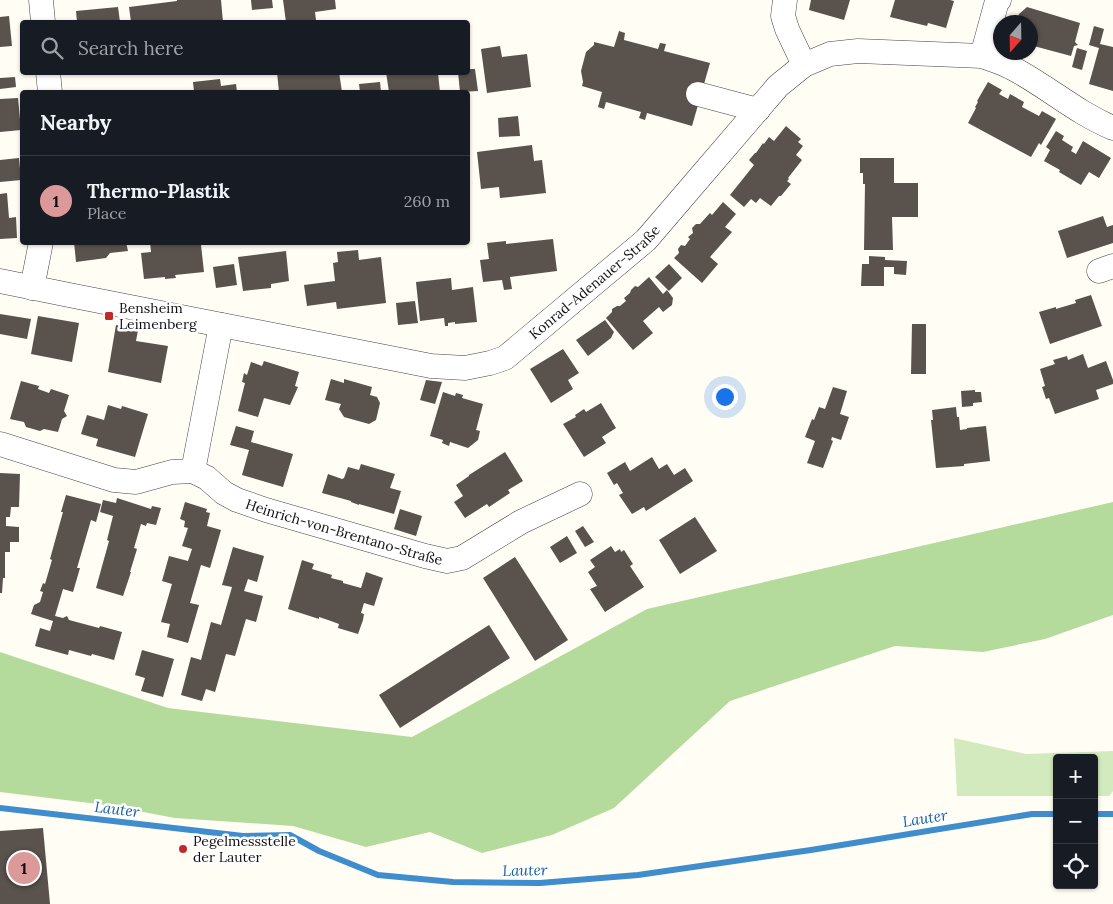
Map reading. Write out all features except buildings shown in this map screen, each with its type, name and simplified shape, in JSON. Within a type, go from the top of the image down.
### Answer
[{"type":"street","points":[[41,0],[43,20]]},
{"type":"street","points":[[785,0],[784,16],[787,29],[804,65]]},
{"type":"street","points":[[982,56],[997,1],[999,0]]},
{"type":"street","name":"Konrad-Adenauer-Straße","points":[[0,280],[32,288],[431,366],[465,368],[506,358],[646,240],[778,86],[804,65],[830,54],[858,51],[982,56],[1014,69],[1095,120],[1113,128]]},
{"type":"street","points":[[48,75],[50,90]]},
{"type":"street","points":[[698,94],[758,110]]},
{"type":"street","points":[[32,288],[40,245]]},
{"type":"street","points":[[0,444],[114,480],[126,482],[136,482],[172,472],[193,470],[221,325]]},
{"type":"street","name":"Heinrich-von-Brentano-Straße","points":[[193,470],[207,478],[224,493],[237,500],[425,556],[447,560],[462,558],[521,522],[580,494]]},
{"type":"green space","points":[[1113,502],[1113,615],[1045,639],[983,652],[895,646],[730,701],[614,808],[552,835],[482,853],[430,832],[366,847],[293,826],[175,818],[106,805],[0,792],[0,652],[168,708],[412,737],[647,609]]},
{"type":"green space","points":[[954,738],[1026,754],[1113,751],[1113,791],[1109,796],[1098,796],[1098,754],[1053,754],[1053,796],[957,796]]},
{"type":"waterway","name":"Lauter","points":[[0,808],[243,836],[290,835],[319,851],[378,875],[453,882],[540,883],[638,875],[811,850],[1032,814],[1053,814]]},
{"type":"waterway","name":"Lauter","points":[[1098,814],[1113,814]]},
{"type":"place","name":"Bensheim Leimenberg","points":[[109,316]]},
{"type":"place","name":"Pegelmessstelle der Lauter","points":[[183,849]]},
{"type":"place","name":"Thermo-Plastik","points":[[24,868]]}]
